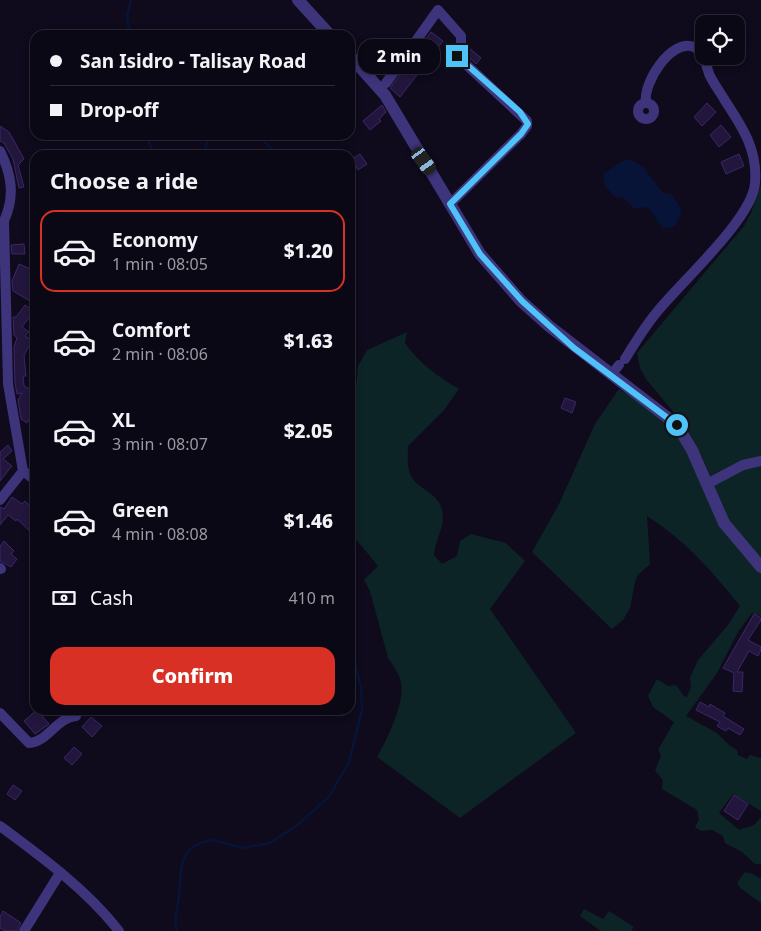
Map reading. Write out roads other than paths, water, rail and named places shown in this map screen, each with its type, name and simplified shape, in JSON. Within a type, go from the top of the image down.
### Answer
[{"type":"street","points":[[298,0],[325,30]]},
{"type":"street","points":[[386,83],[437,5],[461,36],[461,46],[457,56],[520,112],[528,124],[521,134],[450,204]]},
{"type":"street","points":[[610,376],[657,312],[740,219],[756,184],[750,142],[743,126],[710,78],[702,54],[696,48],[686,45],[675,49],[666,58],[644,92],[646,102]]},
{"type":"street","points":[[355,62],[385,95],[414,148],[480,254],[522,301],[574,348],[677,425],[728,529],[761,567]]},
{"type":"street","points":[[0,151],[12,193],[12,205],[4,222],[4,318],[8,384],[23,470],[30,476]]},
{"type":"street","points":[[707,484],[743,465],[761,461]]},
{"type":"street","points":[[0,500],[23,470]]},
{"type":"street","points":[[0,713],[30,742],[39,741],[62,720],[76,716]]},
{"type":"street","points":[[0,826],[60,873],[98,908],[119,931]]},
{"type":"street","points":[[24,931],[60,873]]},
{"type":"water","points":[[630,159],[643,167],[663,193],[671,194],[678,203],[681,213],[674,227],[663,228],[647,207],[635,209],[624,198],[615,197],[604,185],[604,174],[621,162]]},
{"type":"waterway","points":[[129,30],[127,16],[131,0]]},
{"type":"waterway","points":[[149,140],[152,150]]},
{"type":"waterway","points":[[205,150],[208,140]]},
{"type":"waterway","points":[[263,140],[272,150]]},
{"type":"waterway","points":[[177,931],[176,918],[181,868],[183,860],[192,847],[213,840],[243,848],[270,843],[296,826],[329,797],[349,762],[362,710],[361,687],[355,665]]}]
